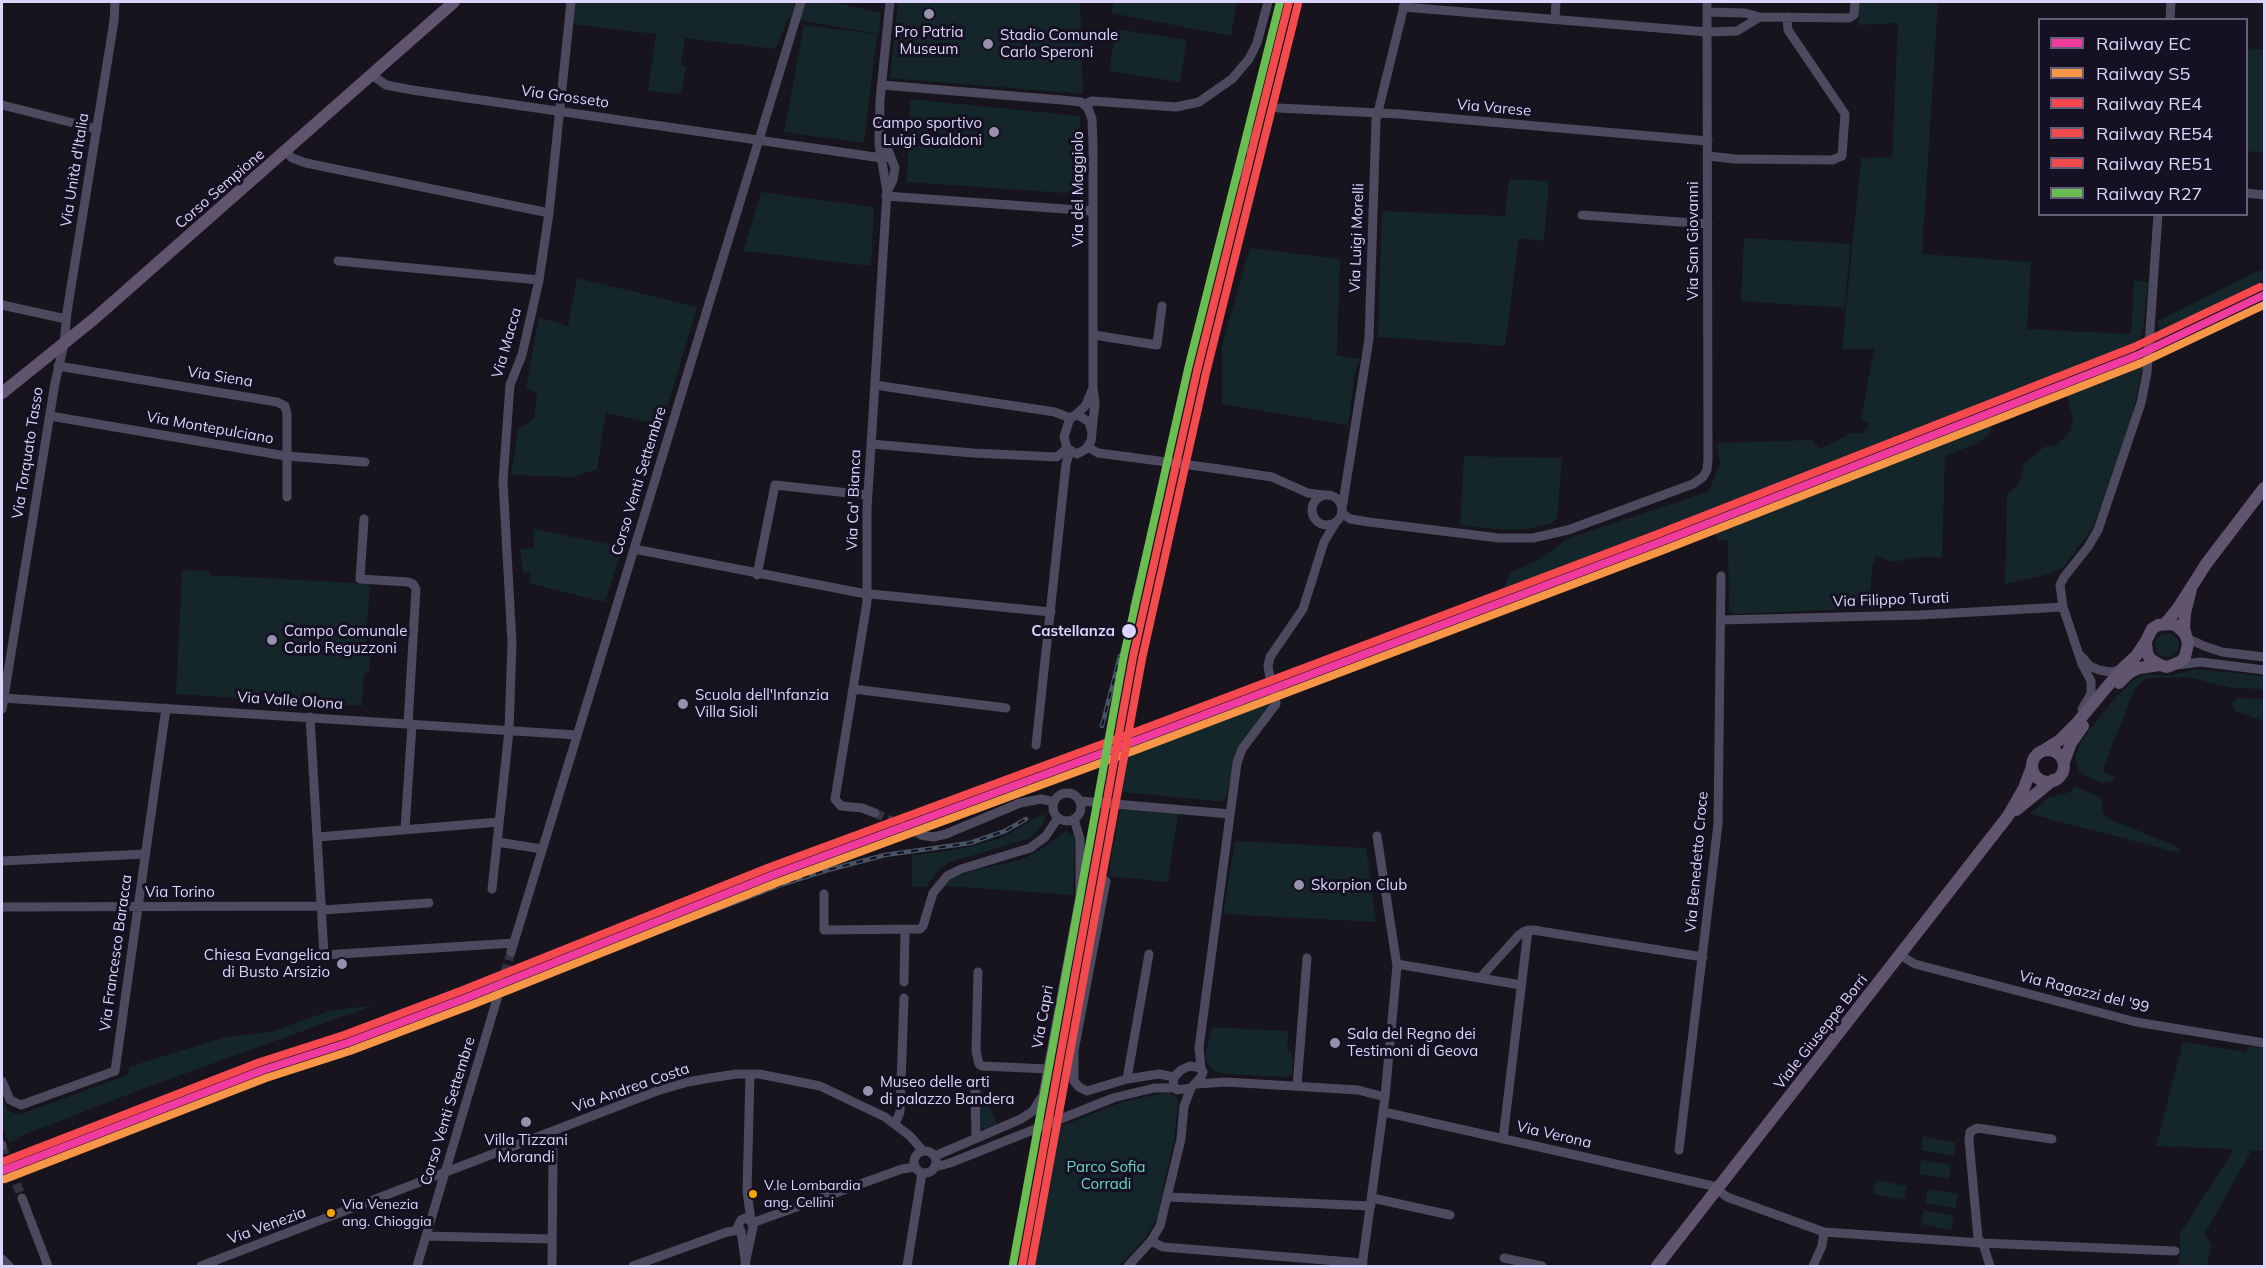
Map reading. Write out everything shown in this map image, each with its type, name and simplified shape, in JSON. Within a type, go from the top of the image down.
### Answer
[{"type":"main road","name":"Corso Sempione","points":[[2,393],[64,344],[454,2]]},
{"type":"main road","name":"Viale Giuseppe Borri","points":[[1657,1266],[2008,816],[2024,788],[2035,757],[2067,734],[2121,670],[2136,656],[2152,629],[2165,624],[2206,564],[2265,488]]},
{"type":"main road","name":"Viale Giuseppe Borri","points":[[2008,816],[2063,771],[2064,762],[2075,737],[2114,688],[2136,669],[2174,665],[2185,657],[2187,651],[2185,614],[2191,589]]},
{"type":"main road","points":[[2165,624],[2177,626],[2186,636]]},
{"type":"main road","points":[[2146,641],[2147,654],[2154,663],[2160,665]]},
{"type":"main road","points":[[2044,750],[2058,753],[2064,762]]},
{"type":"main road","points":[[2032,767],[2041,780],[2053,780]]},
{"type":"street","name":"Via Unità d'Italia","points":[[64,344],[66,319],[115,15],[115,2]]},
{"type":"street","name":"Via Macca","points":[[492,889],[509,731],[512,629],[503,481],[510,385],[522,355],[539,280],[549,213],[572,2]]},
{"type":"street","name":"Corso Venti Settembre","points":[[322,908],[324,956],[512,948],[801,2]]},
{"type":"street","name":"Via Ca' Bianca","points":[[875,813],[862,808],[841,806],[836,802],[835,797],[867,594],[867,495],[887,158],[879,142],[890,2]]},
{"type":"street","points":[[882,85],[1062,100],[1085,104],[1092,101],[1176,107],[1199,102],[1228,82],[1247,62],[1257,44],[1268,2]]},
{"type":"street","points":[[1555,20],[1557,2]]},
{"type":"street","name":"Via San Giovanni","points":[[1342,511],[1350,519],[1369,522],[1499,538],[1527,538],[1569,530],[1693,484],[1706,473],[1708,463],[1707,2]]},
{"type":"street","points":[[1707,12],[1745,13],[1760,17],[1850,18],[1854,15],[1855,2]]},
{"type":"street","points":[[2170,18],[2171,2]]},
{"type":"street","points":[[1404,4],[1555,20],[1707,32],[1737,31],[1760,17]]},
{"type":"street","name":"Via Luigi Morelli","points":[[1342,511],[1369,339],[1377,113],[1404,4]]},
{"type":"street","points":[[1708,156],[1735,159],[1835,159],[1842,156],[1845,114],[1787,28],[1787,17]]},
{"type":"street","name":"Via Grosseto","points":[[372,75],[387,86],[887,158]]},
{"type":"street","name":"Via del Maggiolo","points":[[1085,104],[1090,112],[1093,128],[1093,388],[1095,404],[1092,430]]},
{"type":"street","points":[[2,105],[97,129]]},
{"type":"street","name":"Via Varese","points":[[1278,108],[1377,113],[1708,141]]},
{"type":"street","points":[[286,151],[292,158],[303,163],[549,213]]},
{"type":"street","points":[[2248,193],[2265,195]]},
{"type":"street","points":[[886,194],[1093,211]]},
{"type":"street","points":[[1582,215],[1708,224]]},
{"type":"street","points":[[2067,734],[2073,719],[2088,700],[2091,690],[2090,679],[2082,664],[2063,607],[2061,581],[2088,547],[2098,530],[2142,396],[2147,373],[2158,216]]},
{"type":"street","points":[[338,261],[539,280]]},
{"type":"street","points":[[2,305],[66,319]]},
{"type":"street","points":[[1094,335],[1157,345],[1162,306]]},
{"type":"street","name":"Via Torquato Tasso","points":[[2,709],[58,366],[64,344]]},
{"type":"street","name":"Via Siena","points":[[58,366],[277,402],[285,406],[287,414],[287,497]]},
{"type":"street","points":[[875,386],[1057,412],[1086,419],[1092,430],[1088,447],[1079,454],[1069,450]]},
{"type":"street","points":[[1036,745],[1069,450],[1065,430],[1073,417],[1086,405],[1093,388]]},
{"type":"street","name":"Via Montepulciano","points":[[50,416],[286,456],[365,462]]},
{"type":"street","points":[[871,444],[973,453],[1057,457],[1069,450]]},
{"type":"street","points":[[1088,447],[1098,453],[1272,477],[1308,493],[1326,495],[1338,500],[1342,511],[1324,542],[1303,609],[1270,657],[1268,666],[1270,678]]},
{"type":"street","points":[[1312,510],[1315,501],[1341,486],[1346,477]]},
{"type":"street","points":[[757,575],[775,485],[867,495]]},
{"type":"street","points":[[1297,488],[1307,500],[1313,517],[1320,524],[1324,542]]},
{"type":"street","points":[[364,519],[360,579],[408,582],[416,589],[405,829]]},
{"type":"street","points":[[1320,524],[1336,522]]},
{"type":"street","points":[[634,549],[757,575],[867,594],[1051,612]]},
{"type":"street","name":"Via Benedetto Croce","points":[[1679,1150],[1718,818],[1721,576]]},
{"type":"street","name":"Via Filippo Turati","points":[[1721,620],[1919,615],[2063,607]]},
{"type":"street","points":[[2186,636],[2204,646],[2222,652],[2265,657]]},
{"type":"street","points":[[2080,654],[2089,664],[2099,670],[2121,670]]},
{"type":"street","points":[[2174,665],[2201,662],[2265,670]]},
{"type":"street","points":[[853,689],[1006,708]]},
{"type":"street","points":[[1128,1266],[1151,1241],[1160,1226],[1182,1134],[1184,1106],[1202,1070],[1199,1048],[1238,758],[1276,704],[1275,690]]},
{"type":"street","name":"Via Valle Olona","points":[[2,698],[577,735]]},
{"type":"street","name":"Via Francesco Baracca","points":[[2,1081],[10,1100],[21,1105],[115,1071],[166,708]]},
{"type":"street","points":[[310,717],[322,908]]},
{"type":"street","points":[[1069,792],[1080,801],[1081,809],[1074,819],[1066,821],[1058,818],[1053,811],[1054,801],[1060,794],[1069,792]]},
{"type":"street","points":[[921,835],[933,837],[946,834],[1020,803],[1041,799],[1054,801]]},
{"type":"street","points":[[1080,801],[1230,814]]},
{"type":"street","points":[[824,894],[824,930],[922,928],[933,893],[947,876],[961,869],[1030,848],[1045,837],[1058,818]]},
{"type":"street","name":"Via Capri","points":[[934,1156],[1025,1117],[1037,1106],[1044,1090],[1080,891],[1080,839],[1074,819]]},
{"type":"street","points":[[318,837],[499,822]]},
{"type":"street","points":[[1151,1241],[1163,1247],[1362,1265],[1384,1112],[1397,964],[1377,836]]},
{"type":"street","points":[[497,842],[542,849]]},
{"type":"street","points":[[2,861],[145,854]]},
{"type":"street","points":[[1106,881],[1074,1051],[1073,1078],[1078,1087],[1087,1091],[1127,1079],[1161,1074],[1175,1084],[1184,1106]]},
{"type":"street","name":"Via Torino","points":[[2,907],[322,908],[429,903]]},
{"type":"street","points":[[904,982],[905,930]]},
{"type":"street","points":[[1481,977],[1519,935],[1528,930],[1703,957]]},
{"type":"street","points":[[1503,1139],[1528,930]]},
{"type":"street","points":[[1127,1079],[1149,954]]},
{"type":"street","name":"Via Ragazzi del '99","points":[[1900,955],[1915,964],[2136,1022],[2265,1043]]},
{"type":"street","points":[[1297,1086],[1307,958]]},
{"type":"street","points":[[1397,964],[1521,985]]},
{"type":"street","points":[[978,972],[976,1054],[979,1064],[1048,1069]]},
{"type":"street","points":[[895,1124],[900,1112],[904,998]]},
{"type":"street","name":"Corso Venti Settembre","points":[[416,1266],[497,999]]},
{"type":"street","points":[[1175,1084],[1181,1070],[1190,1066],[1199,1048]]},
{"type":"street","points":[[1190,1066],[1226,1082]]},
{"type":"street","points":[[746,1265],[750,1074]]},
{"type":"street","name":"Via Andrea Costa","points":[[444,1173],[677,1084],[724,1075],[750,1074],[784,1078],[820,1086],[863,1105],[895,1124],[923,1151]]},
{"type":"street","points":[[633,1266],[902,1168],[928,1173],[935,1167],[944,1166],[1093,1105],[1131,1092],[1175,1084],[1194,1086],[1226,1082],[1358,1090],[1385,1097]]},
{"type":"street","points":[[975,1088],[976,1138]]},
{"type":"street","name":"Via Verona","points":[[1384,1112],[1702,1183],[1717,1189],[1727,1197],[1824,1232],[1981,1243],[2175,1251]]},
{"type":"street","points":[[1990,1266],[1978,1238],[1969,1140],[1971,1130],[1977,1128],[2052,1139]]},
{"type":"street","points":[[550,1133],[553,1151],[552,1266]]},
{"type":"street","points":[[907,1266],[918,1170],[915,1157],[923,1151],[928,1152],[934,1156],[935,1167]]},
{"type":"street","name":"Via Venezia","points":[[208,1266],[444,1173]]},
{"type":"street","points":[[1168,1197],[1371,1202],[1450,1215]]},
{"type":"street","points":[[22,1198],[48,1266]]},
{"type":"street","points":[[1813,1266],[1822,1246],[1824,1232]]},
{"type":"street","points":[[426,1236],[552,1239]]},
{"type":"street","points":[[1504,1258],[1542,1266]]},
{"type":"street","points":[[2,1259],[9,1266]]},
{"type":"green space","points":[[573,2],[833,2],[881,13],[879,34],[788,18],[776,49],[685,38],[681,65],[686,67],[681,94],[648,91],[656,34],[571,24]]},
{"type":"green space","name":"Stadio Comunale Carlo Speroni","points":[[898,2],[1080,2],[1083,94],[890,78]]},
{"type":"green space","points":[[1114,2],[1237,2],[1231,36],[1111,13]]},
{"type":"green space","points":[[1859,2],[1938,2],[1922,254],[2031,262],[2027,329],[2131,334],[2134,280],[2148,282],[2144,324],[2139,344],[1503,589],[1511,572],[1538,560],[1569,538],[1709,491],[1720,463],[1717,443],[1812,440],[1820,449],[1852,433],[1862,433],[1870,424],[1861,419],[1874,349],[1842,349],[1861,158],[1892,157],[1898,23],[1858,25]]},
{"type":"green space","points":[[804,25],[877,34],[864,143],[784,132]]},
{"type":"green space","points":[[1116,29],[1187,40],[1180,82],[1109,71]]},
{"type":"green space","points":[[2248,48],[2264,50],[2264,153],[2248,151]]},
{"type":"green space","name":"Campo sportivo Luigi Gualdoni","points":[[910,99],[1080,116],[1080,194],[907,182]]},
{"type":"green space","points":[[1509,179],[1549,181],[1544,241],[1519,238],[1505,346],[1378,337],[1382,211],[1505,216]]},
{"type":"green space","points":[[761,192],[874,207],[871,266],[743,251]]},
{"type":"green space","points":[[1744,238],[1850,244],[1845,308],[1741,301]]},
{"type":"green space","points":[[1250,248],[1340,259],[1337,355],[1360,359],[1355,373],[1348,425],[1222,404],[1222,346]]},
{"type":"green space","points":[[2264,268],[2264,281],[2159,332],[2158,321]]},
{"type":"green space","points":[[577,278],[697,307],[662,425],[606,413],[597,469],[573,477],[511,475],[518,429],[534,419],[537,394],[526,388],[539,317],[568,326]]},
{"type":"green space","points":[[2140,361],[2143,365],[2131,422],[2093,527],[2064,567],[2045,575],[2005,584],[2007,493],[2012,491],[2021,479],[2024,464],[2044,447],[2057,445],[2070,432],[2073,419],[2065,388]]},
{"type":"green space","points":[[1991,417],[1991,432],[1978,443],[1945,456],[1942,557],[1921,557],[1893,562],[1876,556],[1872,566],[1870,605],[1850,605],[1848,609],[1737,614],[1729,611],[1728,540],[1718,541],[1712,528]]},
{"type":"green space","points":[[1464,456],[1562,458],[1557,518],[1552,523],[1527,529],[1504,530],[1460,525]]},
{"type":"green space","points":[[533,529],[623,547],[605,602],[529,583],[530,573],[523,572],[520,549],[534,548]]},
{"type":"green space","name":"Campo Comunale Carlo Reguzzoni","points":[[182,570],[209,571],[210,575],[370,584],[365,651],[371,652],[369,673],[364,673],[362,706],[176,694]]},
{"type":"green space","points":[[2167,633],[2176,636],[2179,645],[2176,654],[2167,657],[2158,654],[2155,645],[2158,636]]},
{"type":"green space","points":[[2195,669],[2264,676],[2264,689],[2232,688],[2189,677],[2146,678],[2135,688],[2103,768],[2105,773],[2115,777],[2113,781],[2103,783],[2079,771],[2075,758],[2081,741],[2110,704],[2133,680],[2145,674],[2171,676]]},
{"type":"green space","points":[[1272,691],[1273,703],[1236,752],[1227,794],[1223,802],[1122,792],[1128,748]]},
{"type":"green space","points":[[2239,698],[2264,699],[2264,721],[2234,711],[2232,703]]},
{"type":"green space","points":[[2075,786],[2101,798],[2103,813],[2109,819],[2180,848],[2180,853],[2030,814],[2048,798],[2070,792]]},
{"type":"green space","points":[[1120,809],[1178,814],[1168,882],[1108,876]]},
{"type":"green space","points":[[1043,814],[1045,817],[1042,826],[1030,838],[948,863],[938,871],[926,887],[912,887],[912,855],[974,846],[1004,837]]},
{"type":"green space","points":[[1067,831],[1075,839],[1073,895],[945,886],[948,881],[968,872],[1023,859]]},
{"type":"green space","name":"Skorpion Club","points":[[1235,841],[1366,848],[1376,922],[1223,914]]},
{"type":"green space","points":[[375,1005],[153,1085],[23,1135],[9,1143],[2,1125],[2,1096],[7,1110],[18,1115],[128,1075],[129,1067],[225,1037],[271,1032],[329,1011]]},
{"type":"green space","points":[[1212,1027],[1289,1031],[1287,1049],[1293,1056],[1292,1075],[1288,1077],[1225,1074],[1215,1071],[1207,1063],[1205,1056]]},
{"type":"green space","points":[[2183,1042],[2246,1052],[2248,1046],[2264,1048],[2264,1151],[2251,1151],[2204,1235],[2212,1244],[2207,1266],[2179,1266],[2180,1234],[2234,1149],[2156,1146]]},
{"type":"green space","points":[[982,1090],[997,1124],[985,1129],[980,1126],[980,1091]]},
{"type":"green space","name":"Parco Sofia Corradi","points":[[1169,1092],[1177,1098],[1178,1103],[1174,1140],[1157,1216],[1142,1242],[1119,1266],[1031,1266],[1054,1129],[1122,1102]]},
{"type":"green space","points":[[1923,1136],[1956,1143],[1954,1156],[1921,1150]]},
{"type":"green space","points":[[1921,1160],[1951,1165],[1949,1179],[1919,1174]]},
{"type":"green space","points":[[1876,1180],[1907,1186],[1904,1200],[1873,1194]]},
{"type":"green space","points":[[1928,1189],[1958,1194],[1955,1208],[1925,1203]]},
{"type":"green space","points":[[1924,1210],[1954,1216],[1951,1230],[1921,1224]]},
{"type":"tunnel","points":[[875,813],[921,835]]},
{"type":"tunnel","points":[[497,999],[511,952]]},
{"type":"tunnel","points":[[2,1146],[22,1198]]},
{"type":"railway","points":[[1132,608],[1229,204],[1262,110]]},
{"type":"railway","points":[[1102,726],[1120,656]]},
{"type":"railway","points":[[606,952],[783,884],[885,855],[970,843],[1005,831],[1026,819]]},
{"type":"rail line","name":"R27","points":[[1013,1264],[1124,655],[1188,369],[1280,2]]},
{"type":"rail line","name":"RE54","points":[[1022,1266],[1133,657],[1197,371],[1289,2]]},
{"type":"rail line","name":"RE51","points":[[1031,1266],[1142,659],[1206,373],[1298,4]]},
{"type":"rail line","name":"RE4","points":[[2,1162],[260,1062],[344,1035],[463,990],[770,867],[1135,732],[1655,535],[2134,347],[2260,287]]},
{"type":"rail line","name":"EC","points":[[2,1171],[263,1070],[347,1043],[466,998],[773,875],[1138,740],[1658,543],[2138,355],[2264,295]]},
{"type":"rail line","name":"S5","points":[[5,1179],[266,1078],[350,1051],[469,1006],[776,883],[1141,748],[1661,551],[2141,363],[2264,305]]},
{"type":"place","name":"Pro Patria Museum","points":[[929,14]]},
{"type":"place","name":"Stadio Comunale Carlo Speroni","points":[[988,44]]},
{"type":"place","name":"Campo sportivo Luigi Gualdoni","points":[[994,132]]},
{"type":"place","name":"Castellanza","points":[[1129,631]]},
{"type":"place","name":"Campo Comunale Carlo Reguzzoni","points":[[272,640]]},
{"type":"place","name":"Scuola dell'Infanzia Villa Sioli","points":[[683,704]]},
{"type":"place","name":"Skorpion Club","points":[[1299,885]]},
{"type":"place","name":"Chiesa Evangelica di Busto Arsizio","points":[[342,964]]},
{"type":"place","name":"Sala del Regno dei Testimoni di Geova","points":[[1335,1043]]},
{"type":"place","name":"Museo delle arti di palazzo Bandera","points":[[868,1091]]},
{"type":"place","name":"Villa Tizzani Morandi","points":[[526,1122]]},
{"type":"place","name":"V.le Lombardia ang. Cellini","points":[[753,1194]]},
{"type":"place","name":"Via Venezia ang. Chioggia","points":[[331,1213]]}]
